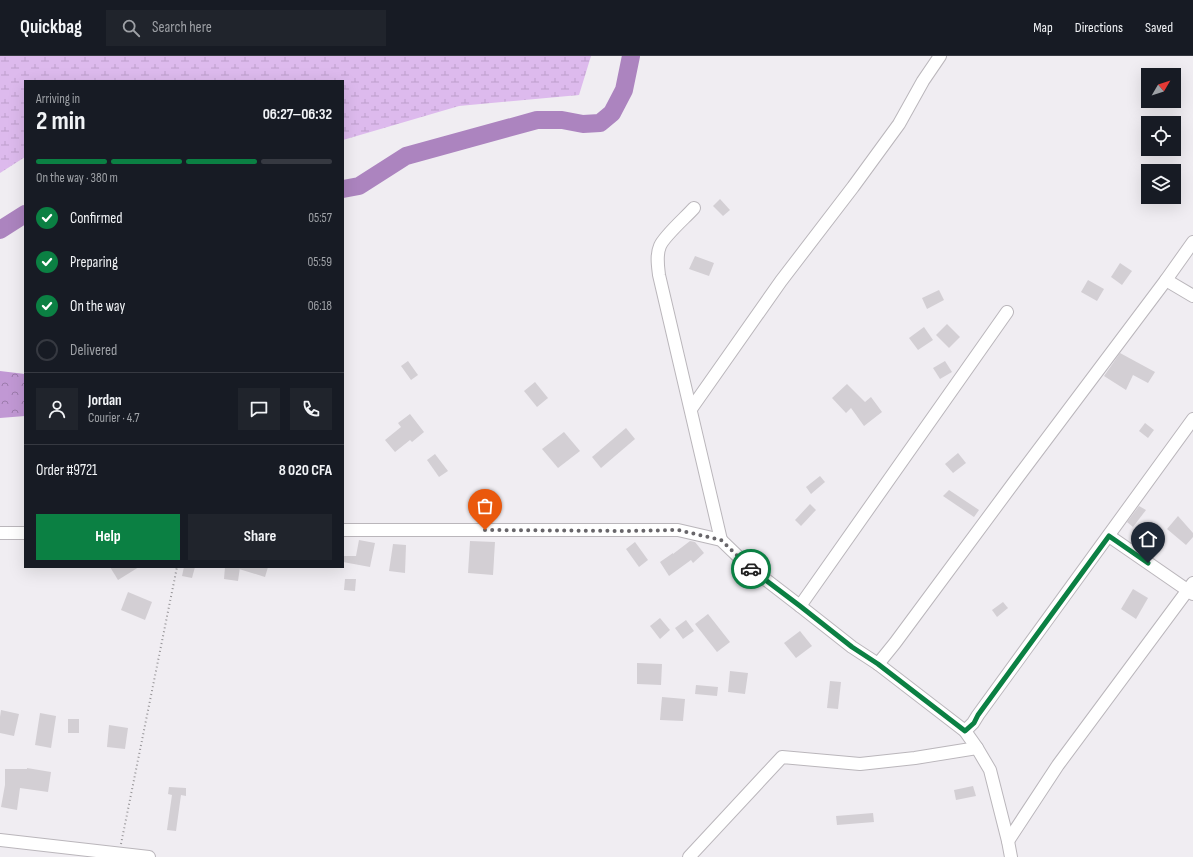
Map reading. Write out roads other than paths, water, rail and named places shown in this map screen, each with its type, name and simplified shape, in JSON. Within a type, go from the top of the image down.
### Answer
[{"type":"street","points":[[691,409],[781,281],[899,124],[923,81],[940,56]]},
{"type":"street","points":[[694,208],[660,246],[658,258],[659,275],[721,540]]},
{"type":"street","points":[[878,664],[1193,242]]},
{"type":"street","points":[[1166,280],[1193,296]]},
{"type":"street","points":[[800,606],[1007,312]]},
{"type":"street","points":[[965,731],[974,723],[978,715],[1193,419]]},
{"type":"street","points":[[344,530],[667,530],[685,531],[721,540],[748,566],[852,647],[878,664],[965,731],[990,770],[1011,857]]},
{"type":"street","points":[[0,533],[24,533]]},
{"type":"street","points":[[1008,841],[1058,765],[1191,589],[1109,536]]},
{"type":"street","points":[[689,857],[782,757],[860,764],[915,758],[977,748]]},
{"type":"street","points":[[0,840],[149,857]]},
{"type":"waterway","points":[[344,189],[359,186],[406,156],[537,120],[562,120],[583,124],[600,123],[612,113],[624,90],[631,56]]},
{"type":"waterway","points":[[0,230],[24,215]]}]
